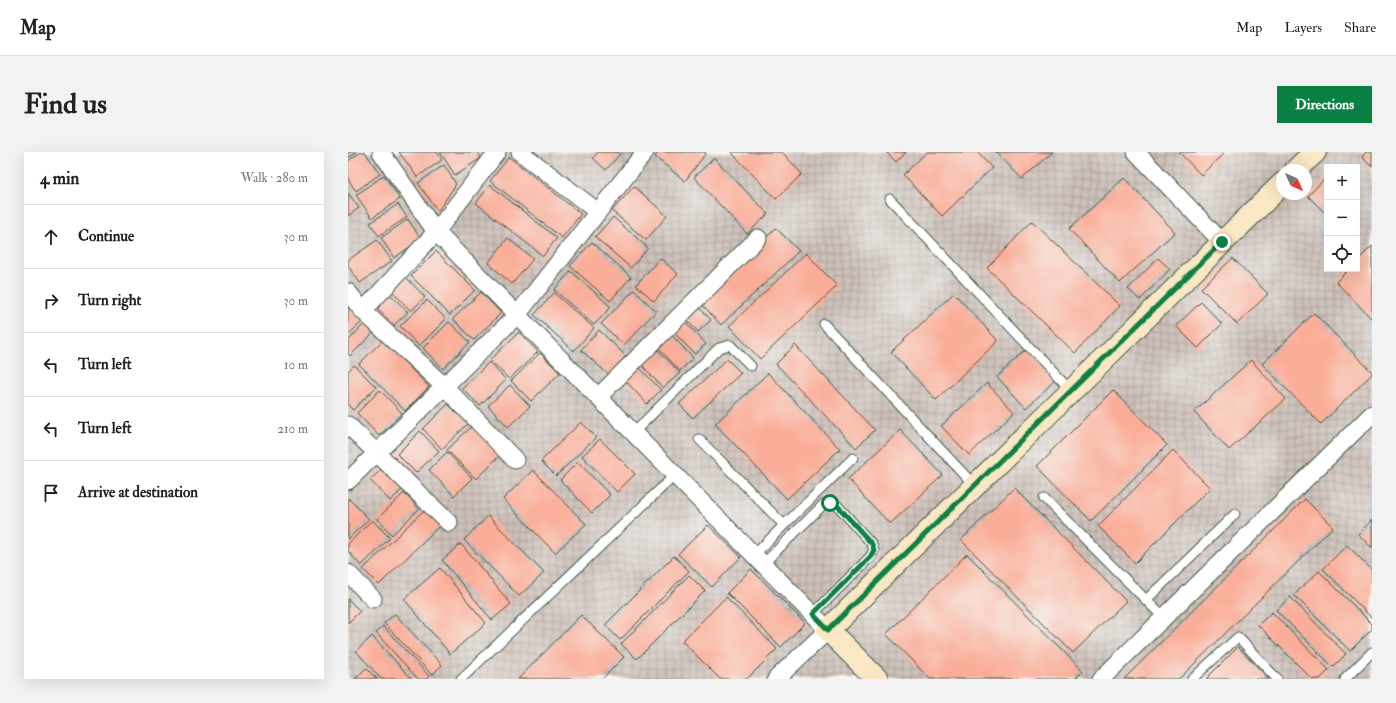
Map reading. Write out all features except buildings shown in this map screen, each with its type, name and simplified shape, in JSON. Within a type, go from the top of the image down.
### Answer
[{"type":"street","points":[[381,152],[436,232],[877,679]]},
{"type":"street","points":[[520,152],[598,212]]},
{"type":"street","points":[[1136,152],[1222,242]]},
{"type":"street","points":[[1302,164],[1315,152]]},
{"type":"street","points":[[363,311],[436,232],[495,153]]},
{"type":"street","points":[[348,481],[517,315],[598,212],[642,153]]},
{"type":"street","points":[[776,679],[828,630],[1276,190]]},
{"type":"street","points":[[598,397],[758,238]]},
{"type":"street","points":[[348,292],[363,311],[445,387],[515,460]]},
{"type":"street","points":[[1100,679],[1372,414]]},
{"type":"street","points":[[348,425],[449,523]]},
{"type":"street","points":[[348,573],[374,599]]},
{"type":"lane","points":[[890,199],[1071,391]]},
{"type":"lane","points":[[824,324],[974,485]]},
{"type":"lane","points":[[633,433],[719,348],[730,345],[751,366]]},
{"type":"lane","points":[[700,439],[784,525]]},
{"type":"lane","points":[[759,559],[784,525],[853,458]]},
{"type":"lane","points":[[461,679],[675,475]]},
{"type":"lane","points":[[1044,498],[1164,618]]},
{"type":"lane","points":[[759,559],[823,505],[830,503],[836,504],[872,544],[874,550],[870,557],[813,614]]},
{"type":"lane","points":[[1146,600],[1235,514]]},
{"type":"lane","points":[[1192,679],[1238,637],[1277,679]]},
{"type":"lane","points":[[1345,679],[1372,652]]},
{"type":"shaded area","points":[[348,152],[1372,152],[1372,679],[348,679]]},
{"type":"route","points":[[830,503],[836,504],[872,544],[874,550],[870,557],[813,614],[828,630],[1222,242]]}]
